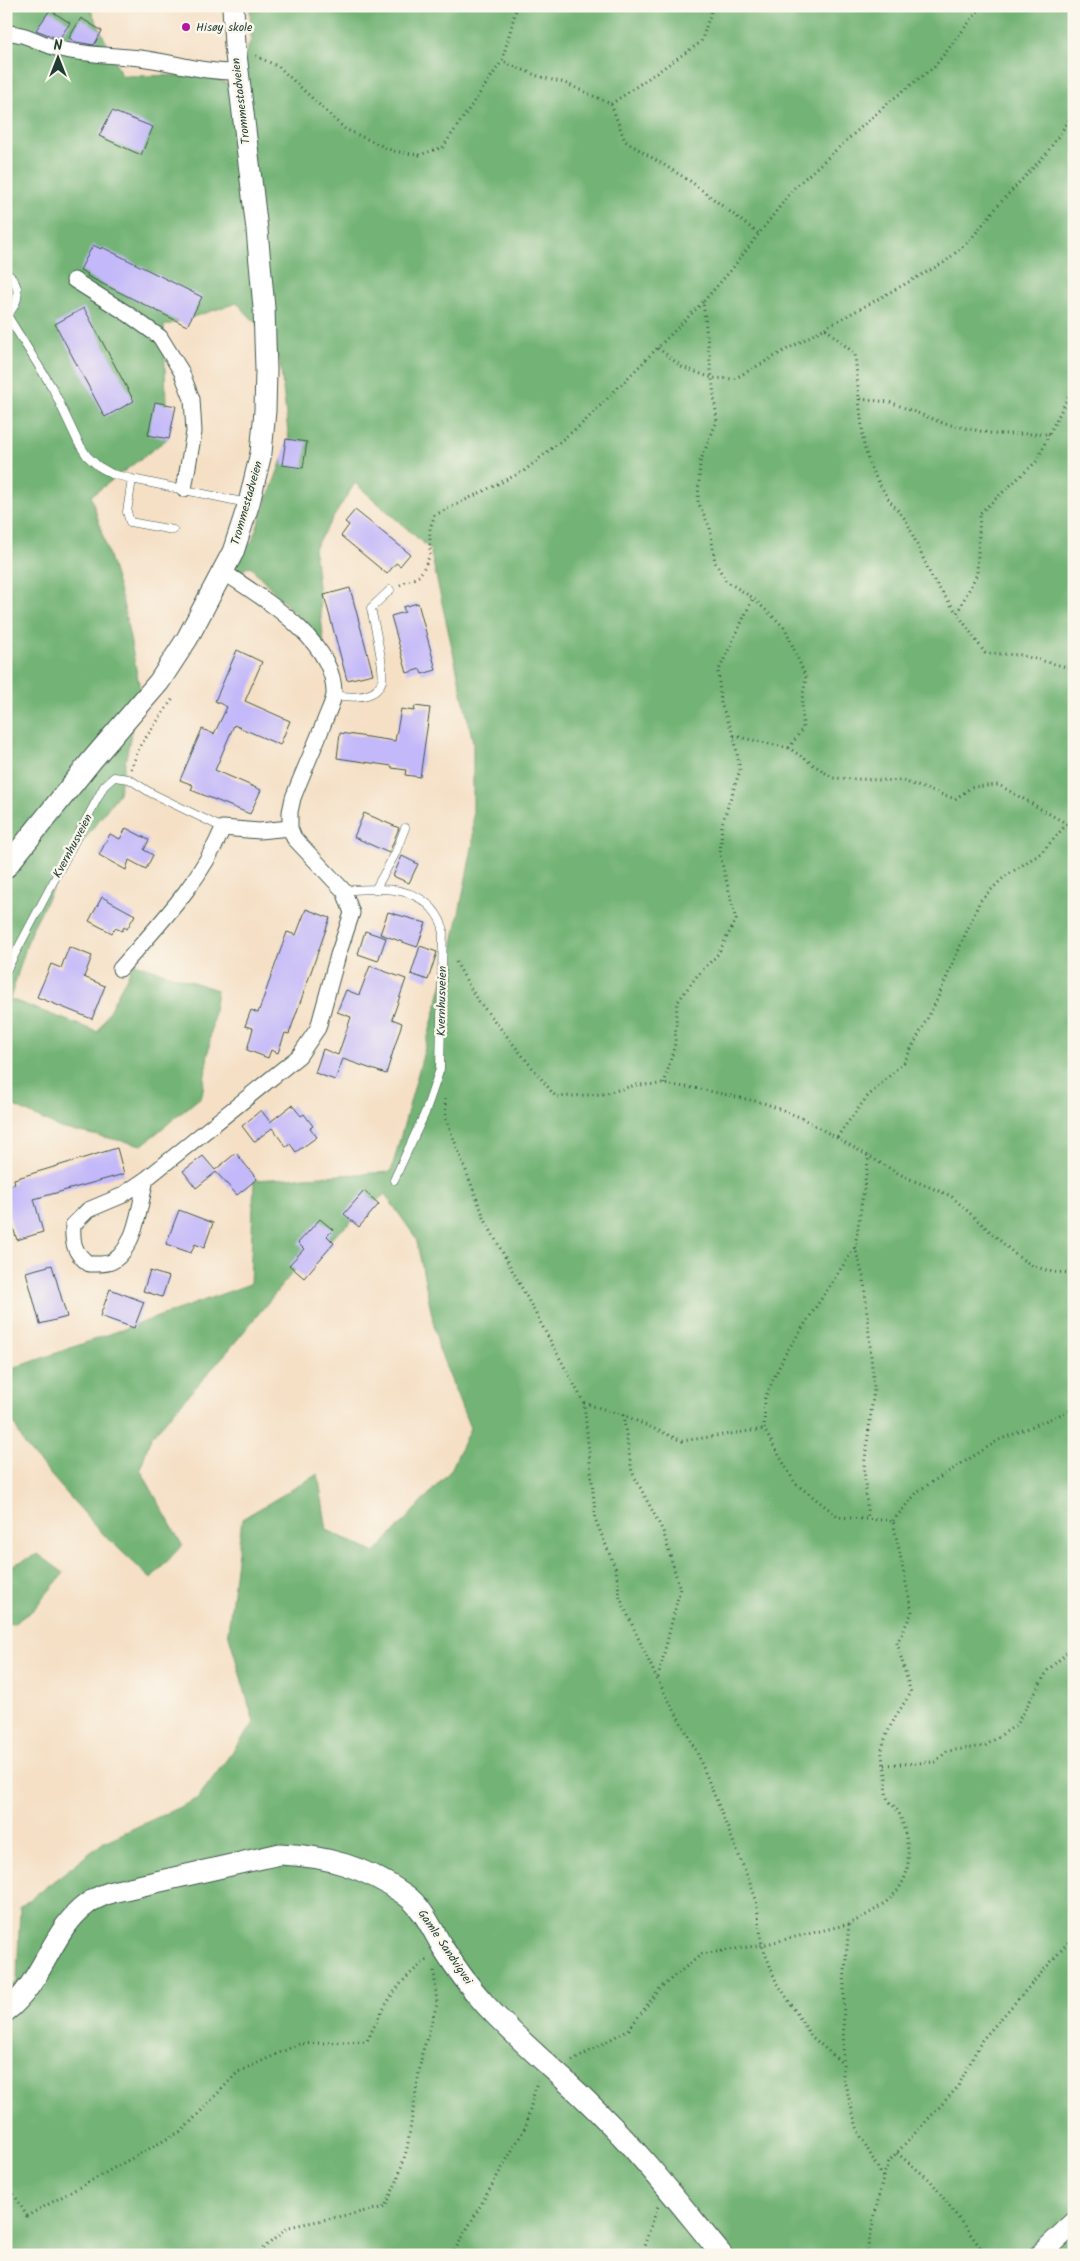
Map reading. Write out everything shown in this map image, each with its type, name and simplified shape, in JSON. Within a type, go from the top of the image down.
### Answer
[{"type":"street","name":"Trommestadveien","points":[[6,867],[92,760],[159,682],[187,639],[232,552],[249,503],[261,453],[265,412],[266,370],[264,308],[257,230],[234,46],[233,6]]},
{"type":"street","points":[[6,33],[16,33],[58,49],[83,54],[140,58],[223,73],[238,72]]},
{"type":"street","points":[[74,280],[160,336],[181,370],[192,399],[194,432],[184,489]]},
{"type":"street","points":[[146,1180],[136,1225],[125,1250],[111,1262],[89,1264],[79,1257],[72,1240],[73,1225],[88,1210],[121,1196],[146,1180],[299,1056],[318,1028],[338,955],[352,913],[344,891],[303,849],[290,828],[290,812],[293,798],[334,696],[332,675],[325,658],[305,634],[267,601],[222,571]]},
{"type":"street","points":[[120,968],[187,892],[212,854],[223,828],[259,831],[290,828]]},
{"type":"street","name":"Gamle Sandvigvei","points":[[6,2011],[22,1997],[77,1913],[97,1898],[112,1892],[280,1854],[336,1861],[359,1868],[405,1894],[417,1905],[428,1920],[444,1949],[484,2002],[548,2067],[602,2115],[665,2185],[722,2255]]},
{"type":"street","points":[[1040,2255],[1074,2223]]},
{"type":"lane","points":[[6,272],[16,284],[18,293],[13,309],[6,316],[53,389],[87,456],[98,466],[112,474],[132,480],[249,503]]},
{"type":"lane","points":[[132,480],[127,512],[130,522],[173,530]]},
{"type":"lane","points":[[334,696],[361,696],[372,693],[379,688],[382,680],[382,668],[371,608],[390,590]]},
{"type":"lane","name":"Kvernhusveien","points":[[6,971],[104,786],[114,777],[129,779]]},
{"type":"lane","points":[[129,779],[151,793],[223,828]]},
{"type":"lane","points":[[376,888],[395,854],[405,828]]},
{"type":"lane","name":"Kvernhusveien","points":[[344,891],[376,888],[397,890],[426,902],[438,913],[443,927],[440,1069],[425,1113],[394,1180]]},
{"type":"path","points":[[234,46],[279,67],[345,129],[392,151],[419,155],[443,147],[502,61],[517,6]]},
{"type":"path","points":[[611,104],[701,42],[713,6]]},
{"type":"path","points":[[390,590],[419,576],[423,570],[430,555],[430,528],[436,515],[524,471],[584,422],[704,302],[794,188],[817,165],[889,102],[934,67],[982,6]]},
{"type":"path","points":[[502,61],[540,77],[565,83],[611,104],[625,141],[690,181],[759,234]]},
{"type":"path","points":[[658,348],[682,367],[712,378],[734,379],[945,262],[970,240],[1001,202],[1046,154],[1074,113]]},
{"type":"path","points":[[704,302],[717,421],[700,462],[698,502],[710,528],[714,562],[726,581],[753,598],[784,628],[806,678],[802,699],[803,728],[789,748]]},
{"type":"path","points":[[825,328],[855,354],[864,446],[871,469],[889,500],[906,520],[932,578],[986,653],[1020,655],[1074,670]]},
{"type":"path","points":[[957,613],[977,574],[980,513],[1037,461],[1074,386]]},
{"type":"path","points":[[859,399],[890,402],[945,424],[995,434],[1049,434]]},
{"type":"path","points":[[664,1084],[675,1044],[677,1004],[696,977],[718,954],[736,920],[720,854],[722,824],[740,770],[734,736],[722,704],[718,672],[753,598]]},
{"type":"path","points":[[129,779],[131,767],[140,746],[175,696]]},
{"type":"path","points":[[734,736],[789,748],[833,778],[903,781],[955,799],[972,788],[999,785],[1067,824]]},
{"type":"path","points":[[836,1137],[866,1098],[904,1062],[935,1004],[980,902],[1004,877],[1041,853],[1074,816]]},
{"type":"path","points":[[443,944],[460,968],[476,998],[556,1097],[603,1094],[636,1085],[664,1084],[700,1089],[764,1103],[802,1118],[905,1177],[951,1196],[1017,1256],[1033,1266],[1053,1272],[1074,1273]]},
{"type":"path","points":[[440,1069],[448,1075],[444,1100],[446,1119],[485,1220],[584,1403],[596,1522],[616,1570],[620,1598],[657,1679],[696,1750],[756,1899],[762,1945],[776,1979],[811,2036],[843,2063]]},
{"type":"path","points":[[869,1155],[854,1246],[784,1356],[765,1398],[764,1429],[795,1483],[839,1517],[893,1521]]},
{"type":"path","points":[[854,1246],[864,1280],[874,1389],[864,1467],[868,1519]]},
{"type":"path","points":[[584,1403],[623,1415],[682,1441],[764,1429]]},
{"type":"path","points":[[893,1521],[918,1491],[999,1440],[1074,1409]]},
{"type":"path","points":[[623,1415],[632,1472],[663,1531],[680,1589],[657,1679]]},
{"type":"path","points":[[452,2255],[526,2126],[548,2067],[629,2029],[661,1988],[702,1954],[762,1945],[849,1924],[873,1912],[898,1892],[905,1880],[908,1866],[899,1813],[887,1797],[882,1750],[896,1713],[911,1693],[898,1643],[912,1612],[893,1521]]},
{"type":"path","points":[[885,1766],[935,1762],[946,1751],[985,1746],[1016,1725],[1048,1670],[1074,1646]]},
{"type":"path","points":[[849,1924],[844,1983],[844,2077],[858,2131],[883,2178]]},
{"type":"path","points":[[866,2255],[883,2178],[889,2161],[957,2088],[982,2040],[1074,1936]]},
{"type":"path","points":[[6,2181],[27,2216],[183,2130],[238,2072],[299,2044],[367,2041],[388,1998],[417,1967],[444,1949]]},
{"type":"path","points":[[256,2255],[289,2227],[385,2207],[397,2181],[407,2149],[422,2054],[437,2004],[433,1971],[444,1949]]},
{"type":"path","points":[[897,2153],[930,2180],[986,2255]]},
{"type":"path","points":[[641,2255],[665,2185]]},
{"type":"green space","points":[[6,6],[89,6],[122,76],[205,75],[231,85],[251,40],[250,6],[1074,6],[1074,2255],[6,2255],[6,1991],[17,1981],[20,1907],[104,1842],[197,1799],[254,1723],[228,1632],[242,1519],[318,1474],[327,1530],[375,1553],[451,1470],[470,1428],[439,1349],[416,1238],[385,1194],[297,1267],[227,1352],[151,1437],[140,1469],[182,1545],[151,1579],[100,1531],[26,1447],[6,1408],[6,1371],[250,1284],[254,1180],[391,1172],[452,949],[473,843],[473,742],[430,549],[355,483],[314,548],[324,645],[250,566],[200,594],[252,541],[289,441],[280,362],[266,334],[237,303],[164,326],[167,439],[91,496],[123,603],[140,689],[119,793],[62,870],[31,931],[10,999],[98,1032],[134,963],[217,990],[202,1096],[142,1145],[60,1128],[6,1102]]},
{"type":"green space","points":[[38,1554],[64,1573],[33,1610],[13,1624],[6,1623],[6,1568]]},
{"type":"building","points":[[50,10],[70,23],[59,39],[36,30]]},
{"type":"building","points":[[81,18],[102,31],[94,45],[76,42],[69,38]]},
{"type":"building","points":[[112,111],[153,127],[141,155],[99,136]]},
{"type":"building","points":[[93,245],[101,249],[102,247],[202,297],[187,326],[87,276],[88,274],[80,270]]},
{"type":"building","points":[[84,308],[134,401],[105,417],[55,324]]},
{"type":"building","points":[[155,402],[176,406],[169,439],[148,435]]},
{"type":"building","points":[[286,439],[307,442],[303,468],[282,465]]},
{"type":"building","points":[[355,510],[410,554],[400,566],[396,563],[387,574],[341,536],[349,525],[345,522]]},
{"type":"building","points":[[350,588],[373,674],[347,680],[324,595]]},
{"type":"building","points":[[418,603],[436,670],[422,674],[420,669],[407,673],[391,616],[405,612],[403,607]]},
{"type":"building","points":[[237,650],[262,662],[245,701],[290,721],[280,745],[234,725],[215,770],[261,790],[250,814],[191,790],[193,785],[180,780],[202,729],[214,734],[227,707],[215,701]]},
{"type":"building","points":[[415,706],[430,708],[420,777],[405,775],[406,770],[392,768],[392,766],[337,758],[340,733],[395,741],[401,709],[414,711]]},
{"type":"building","points":[[364,813],[399,828],[389,853],[354,837]]},
{"type":"building","points":[[126,828],[149,840],[144,850],[153,855],[146,869],[129,860],[126,870],[99,855],[110,834],[120,839]]},
{"type":"building","points":[[402,856],[418,864],[409,883],[393,876]]},
{"type":"building","points":[[102,897],[135,915],[127,929],[124,927],[122,931],[115,928],[112,933],[89,921]]},
{"type":"building","points":[[306,909],[330,918],[289,1034],[285,1033],[278,1053],[271,1050],[268,1058],[247,1050],[253,1028],[245,1026],[251,1010],[258,1013],[287,932],[296,935]]},
{"type":"building","points":[[388,912],[426,923],[417,947],[380,934]]},
{"type":"building","points":[[365,931],[386,938],[378,961],[358,954]]},
{"type":"building","points":[[420,946],[437,952],[428,980],[411,974]]},
{"type":"building","points":[[69,947],[92,956],[84,977],[105,986],[92,1019],[37,997],[51,964],[61,968]]},
{"type":"building","points":[[370,966],[406,979],[392,1019],[402,1023],[386,1074],[343,1059],[335,1080],[315,1073],[323,1049],[338,1055],[351,1017],[337,1012],[346,990],[359,995]]},
{"type":"building","points":[[292,1105],[301,1116],[304,1114],[313,1126],[310,1128],[317,1137],[296,1152],[290,1144],[286,1147],[272,1128],[254,1142],[242,1126],[261,1110],[270,1122]]},
{"type":"building","points":[[117,1148],[124,1174],[34,1199],[43,1232],[17,1240],[6,1206],[6,1186],[15,1184],[14,1179]]},
{"type":"building","points":[[236,1153],[257,1179],[237,1195],[216,1172],[196,1188],[183,1171],[203,1156],[215,1170]]},
{"type":"building","points":[[364,1191],[379,1204],[359,1227],[344,1214]]},
{"type":"building","points":[[179,1210],[213,1223],[204,1248],[195,1244],[191,1253],[166,1244]]},
{"type":"building","points":[[320,1219],[333,1230],[327,1236],[334,1243],[304,1278],[289,1265],[304,1249],[298,1243]]},
{"type":"building","points":[[52,1265],[67,1317],[40,1324],[26,1272]]},
{"type":"building","points":[[150,1271],[169,1277],[162,1297],[143,1291]]},
{"type":"building","points":[[110,1289],[144,1302],[134,1328],[100,1316]]},
{"type":"place","name":"Hisøy skole","points":[[186,27]]}]
